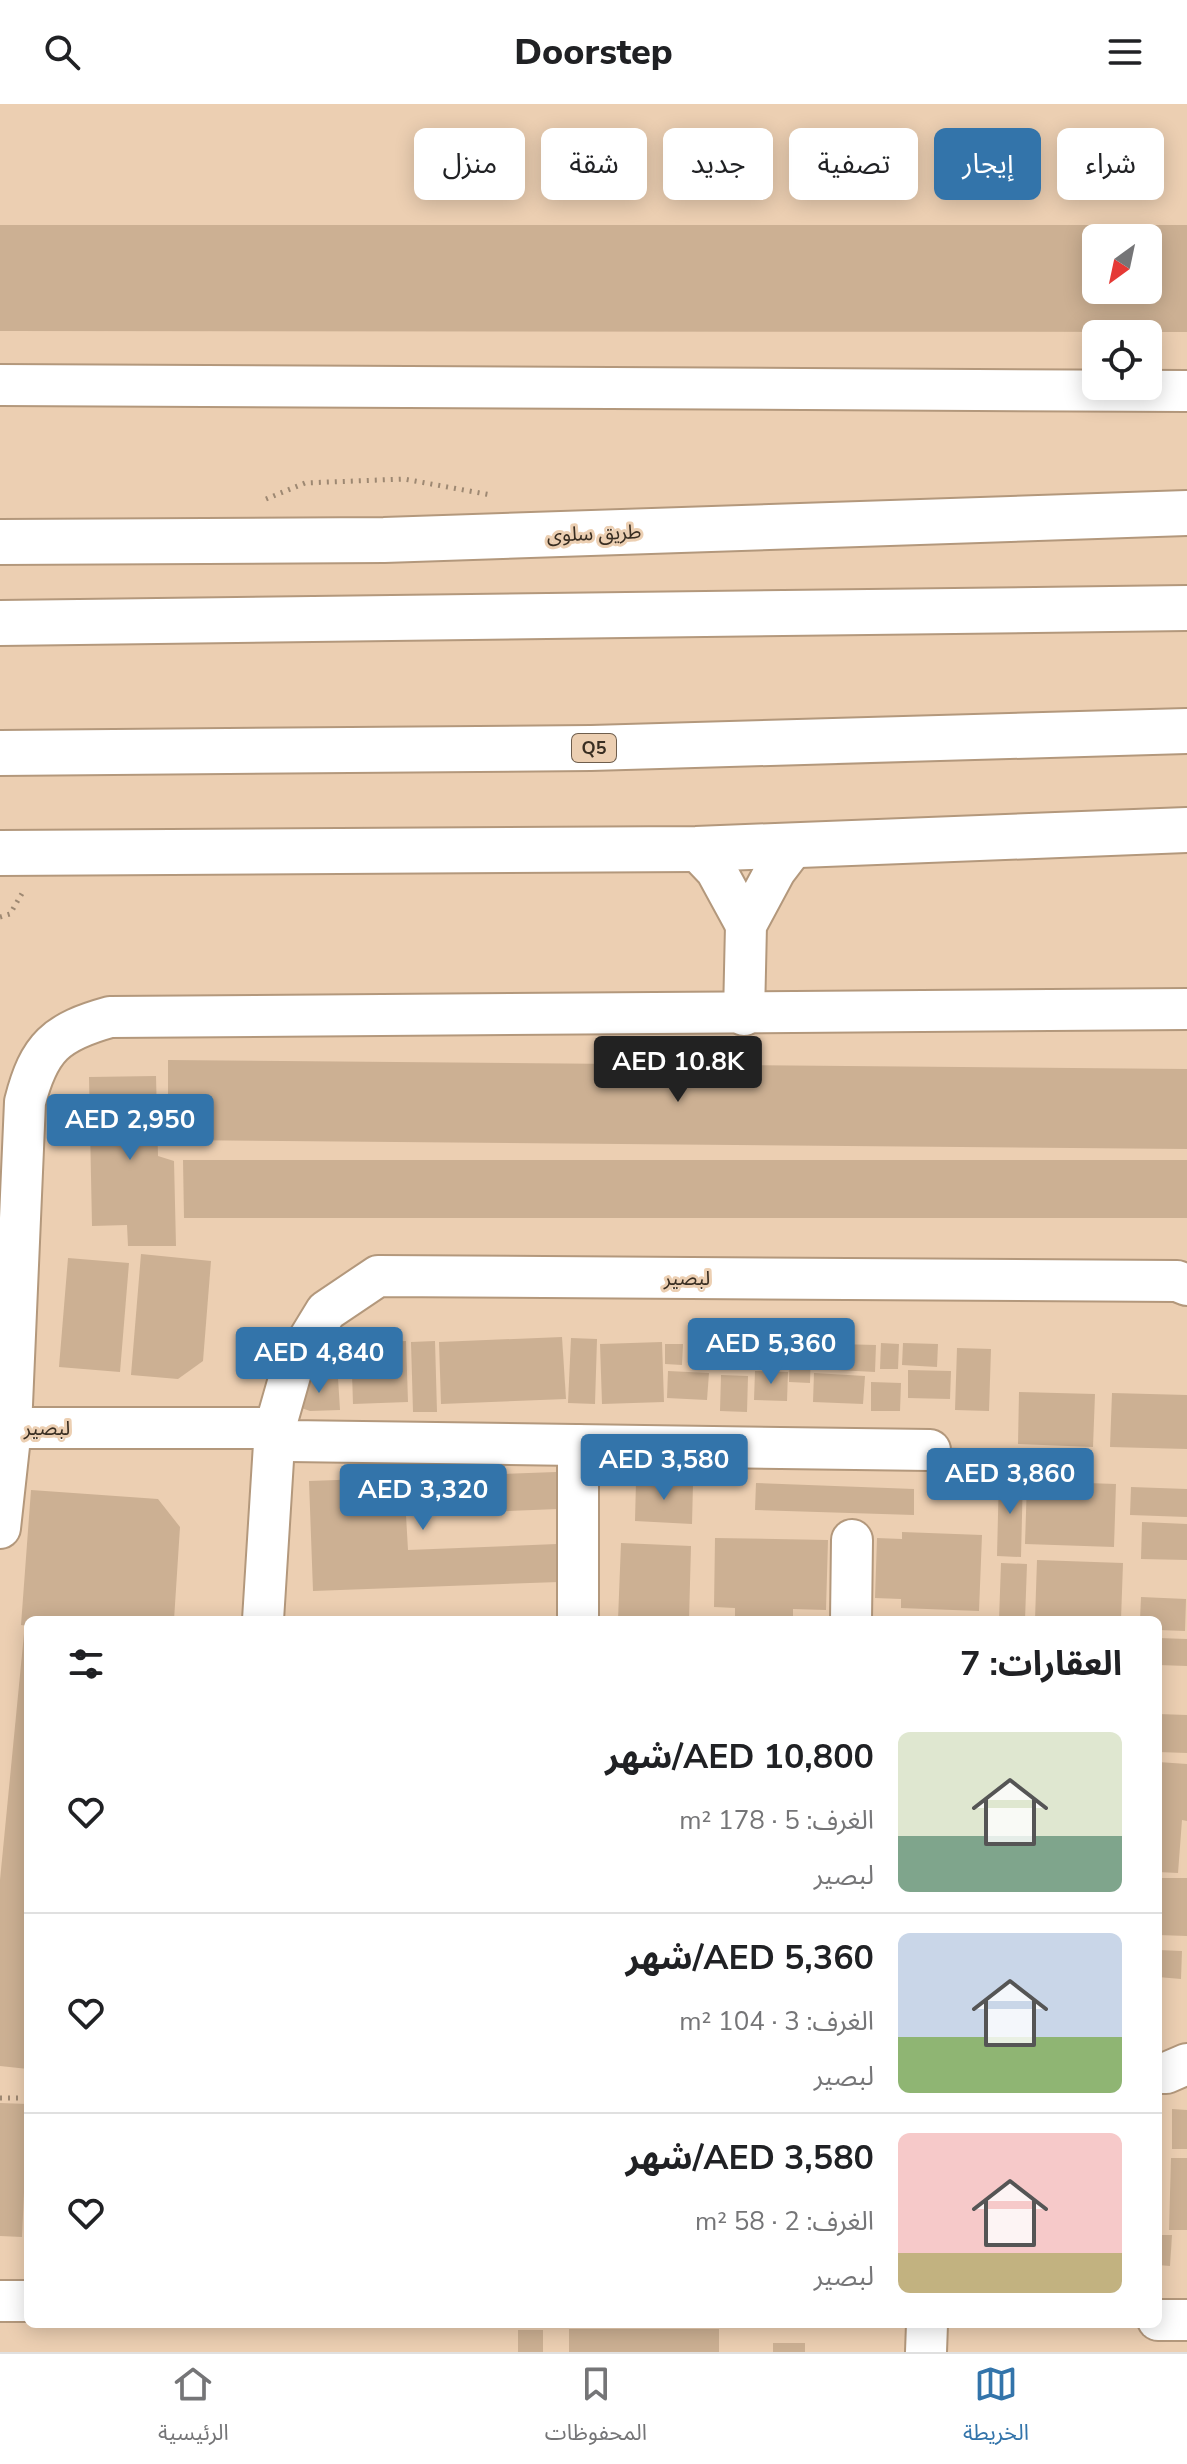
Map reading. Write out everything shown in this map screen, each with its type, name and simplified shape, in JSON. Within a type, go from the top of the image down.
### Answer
[{"type":"main road","name":"طريق سلوى","points":[[0,542],[384,540],[1187,513]]},
{"type":"main road","points":[[0,623],[1187,608]]},
{"type":"main road","name":"Q5","points":[[0,753],[591,748],[1187,731]]},
{"type":"main road","points":[[0,890],[16,853],[696,849],[1187,830]]},
{"type":"street","points":[[0,385],[1187,391]]},
{"type":"street","points":[[744,1015],[746,925],[775,871],[794,846]]},
{"type":"street","points":[[696,849],[716,870],[746,925]]},
{"type":"street","points":[[0,1528],[11,1428],[25,1102],[33,1071],[51,1043],[75,1026],[110,1017],[744,1015],[1187,1009]]},
{"type":"street","name":"لبصير","points":[[263,1616],[275,1428],[293,1365],[326,1311],[378,1276],[1161,1281],[1187,1285]]},
{"type":"street","points":[[0,1376],[11,1428]]},
{"type":"street","name":"لبصير","points":[[11,1428],[275,1428]]},
{"type":"street","points":[[275,1428],[289,1441],[930,1450]]},
{"type":"street","points":[[578,1445],[578,1616]]},
{"type":"street","points":[[851,1616],[852,1540]]},
{"type":"street","points":[[1162,2073],[1187,2064]]},
{"type":"street","points":[[0,2301],[24,2301]]},
{"type":"street","points":[[1162,2320],[1187,2320]]},
{"type":"street","points":[[926,2352],[927,2328]]},
{"type":"path","points":[[0,2098],[24,2098]]},
{"type":"building","points":[[0,225],[1082,225],[1082,304],[1162,304],[1162,225],[1187,225],[1187,332],[1162,332],[1162,320],[1082,320],[1082,332],[0,331]]},
{"type":"building","points":[[168,1060],[1187,1069],[1187,1149],[168,1140]]},
{"type":"building","points":[[156,1076],[158,1156],[174,1161],[176,1246],[128,1246],[127,1225],[92,1226],[89,1077]]},
{"type":"building","points":[[183,1160],[1187,1160],[1187,1218],[184,1218]]},
{"type":"building","points":[[141,1254],[211,1261],[203,1361],[178,1379],[131,1375]]},
{"type":"building","points":[[68,1258],[129,1263],[120,1372],[59,1367]]},
{"type":"building","points":[[562,1337],[566,1399],[441,1404],[439,1342]]},
{"type":"building","points":[[571,1338],[597,1339],[595,1404],[568,1403]]},
{"type":"building","points":[[761,1339],[784,1340],[783,1366],[760,1365]]},
{"type":"building","points":[[406,1341],[408,1402],[353,1404],[351,1343]]},
{"type":"building","points":[[435,1341],[437,1412],[413,1412],[411,1342]]},
{"type":"building","points":[[662,1342],[664,1402],[602,1404],[600,1344]]},
{"type":"building","points":[[881,1343],[899,1344],[898,1369],[880,1369]]},
{"type":"building","points":[[903,1343],[938,1344],[937,1367],[902,1365]]},
{"type":"building","points":[[665,1344],[683,1344],[682,1365],[665,1364]]},
{"type":"building","points":[[726,1344],[752,1345],[752,1368],[725,1367]]},
{"type":"building","points":[[837,1344],[876,1345],[875,1372],[837,1370]]},
{"type":"building","points":[[689,1345],[719,1346],[718,1367],[689,1366]]},
{"type":"building","points":[[957,1348],[991,1349],[989,1411],[955,1410]]},
{"type":"building","points":[[790,1349],[811,1350],[810,1383],[789,1382]]},
{"type":"building","points":[[908,1370],[951,1371],[950,1399],[908,1398]]},
{"type":"building","points":[[668,1371],[709,1373],[707,1400],[667,1398]]},
{"type":"building","points":[[755,1371],[788,1372],[787,1401],[754,1400]]},
{"type":"building","points":[[814,1373],[865,1376],[863,1404],[813,1402]]},
{"type":"building","points":[[721,1375],[748,1376],[747,1412],[720,1411]]},
{"type":"building","points":[[338,1378],[340,1410],[310,1411],[290,1404],[309,1379]]},
{"type":"building","points":[[871,1382],[901,1383],[900,1411],[871,1411]]},
{"type":"building","points":[[1019,1392],[1095,1394],[1093,1447],[1018,1444]]},
{"type":"building","points":[[1112,1393],[1187,1395],[1187,1449],[1110,1447]]},
{"type":"building","points":[[933,1447],[991,1449],[990,1496],[932,1494]]},
{"type":"building","points":[[556,1472],[558,1509],[406,1515],[408,1550],[557,1544],[559,1582],[313,1591],[309,1481]]},
{"type":"building","points":[[999,1474],[1023,1475],[1021,1557],[997,1556]]},
{"type":"building","points":[[636,1481],[693,1484],[692,1524],[635,1521]]},
{"type":"building","points":[[1027,1481],[1116,1484],[1114,1547],[1025,1544]]},
{"type":"building","points":[[756,1483],[914,1489],[914,1515],[755,1510]]},
{"type":"building","points":[[1131,1487],[1187,1489],[1187,1517],[1130,1515]]},
{"type":"building","points":[[31,1490],[158,1499],[180,1527],[174,1616],[24,1616],[24,1625],[21,1625]]},
{"type":"building","points":[[1142,1522],[1187,1524],[1187,1560],[1141,1559]]},
{"type":"building","points":[[902,1532],[982,1535],[979,1611],[901,1608],[901,1599],[875,1598],[877,1538],[902,1539]]},
{"type":"building","points":[[715,1538],[828,1540],[826,1610],[793,1609],[793,1616],[735,1616],[735,1608],[714,1607]]},
{"type":"building","points":[[621,1543],[691,1546],[689,1616],[618,1616]]},
{"type":"building","points":[[1037,1560],[1123,1563],[1121,1616],[1035,1616]]},
{"type":"building","points":[[1001,1563],[1027,1564],[1025,1616],[999,1616]]},
{"type":"building","points":[[1141,1597],[1186,1599],[1185,1631],[1162,1630],[1162,1616],[1140,1616]]},
{"type":"building","points":[[24,1634],[24,2069],[0,2066],[0,1880]]},
{"type":"building","points":[[1162,1638],[1187,1639],[1187,1666],[1162,1665]]},
{"type":"building","points":[[1162,1714],[1187,1715],[1187,1753],[1162,1752]]},
{"type":"building","points":[[1162,1762],[1187,1764],[1187,1821],[1182,1820],[1178,1873],[1162,1872]]},
{"type":"building","points":[[1162,1878],[1187,1878],[1187,1936],[1162,1935]]},
{"type":"building","points":[[1162,1950],[1182,1951],[1181,1979],[1162,1977]]},
{"type":"building","points":[[0,2103],[24,2104],[22,2237],[0,2236]]},
{"type":"building","points":[[1172,2109],[1187,2110],[1187,2149],[1172,2149]]},
{"type":"building","points":[[1171,2158],[1187,2158],[1187,2230],[1169,2230]]},
{"type":"building","points":[[1162,2235],[1172,2235],[1170,2266],[1162,2265]]},
{"type":"building","points":[[569,2329],[719,2329],[719,2352],[569,2352]]},
{"type":"building","points":[[518,2330],[543,2330],[543,2352],[518,2352]]},
{"type":"building","points":[[773,2343],[805,2343],[805,2352],[773,2352]]}]
